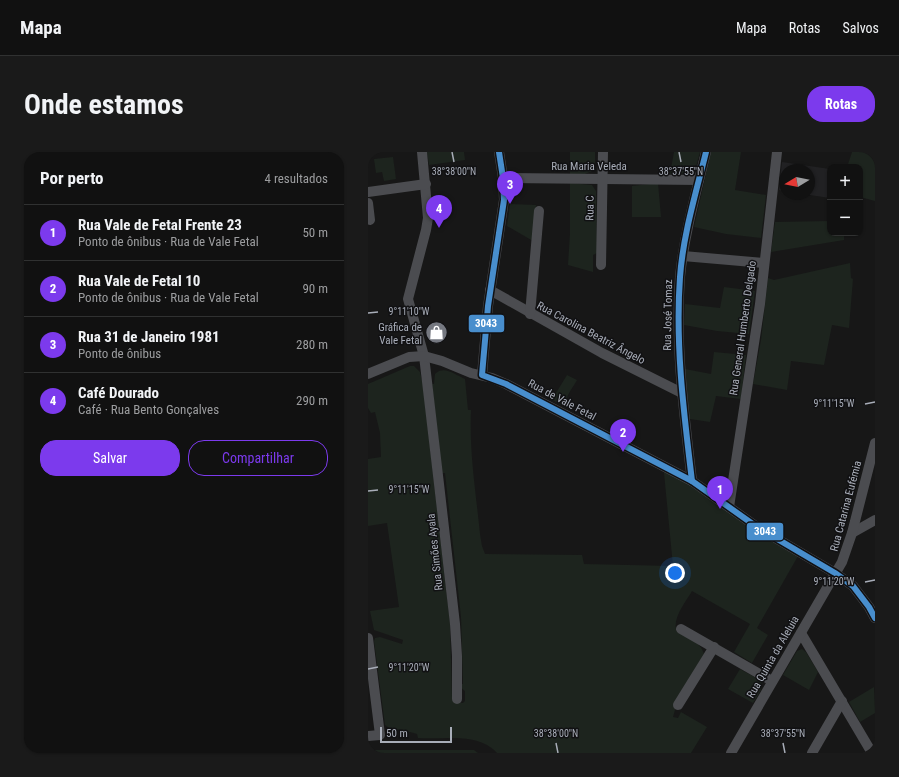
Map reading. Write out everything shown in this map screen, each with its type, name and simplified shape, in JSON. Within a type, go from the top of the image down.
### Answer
[{"type":"street","name":"Rua Simões Ayala","points":[[422,152],[428,218],[408,299],[424,356],[455,624],[457,656],[456,699]]},
{"type":"street","points":[[482,375],[490,290],[504,200],[503,178],[499,152]]},
{"type":"street","name":"Rua C","points":[[601,265],[604,152]]},
{"type":"street","name":"Rua José Tomaz","points":[[692,481],[679,367],[680,278],[682,256],[706,152]]},
{"type":"street","name":"Rua General Humberto Delgado","points":[[729,507],[760,304],[777,152]]},
{"type":"street","name":"Rua Maria Veleda","points":[[503,178],[699,180]]},
{"type":"street","points":[[368,192],[426,184]]},
{"type":"street","points":[[368,204],[370,220]]},
{"type":"street","points":[[530,314],[539,211]]},
{"type":"street","points":[[682,256],[764,263]]},
{"type":"street","name":"Rua Carolina Beatriz Ângelo","points":[[490,290],[530,314],[634,370],[682,393]]},
{"type":"street","points":[[368,374],[410,357],[424,356]]},
{"type":"street","name":"Rua de Vale Fetal","points":[[424,356],[442,361],[471,374],[482,375],[506,384],[692,481],[757,527],[835,573],[853,586],[869,607],[875,618]]},
{"type":"street","name":"Rua Catarina Eufémia","points":[[835,573],[842,562],[852,533],[875,443]]},
{"type":"street","points":[[852,533],[875,520]]},
{"type":"street","name":"Rua Quinta da Aleluia","points":[[731,753],[835,573]]},
{"type":"street","points":[[681,629],[772,681]]},
{"type":"street","points":[[801,633],[872,753]]},
{"type":"street","points":[[368,638],[380,735],[368,736]]},
{"type":"street","points":[[678,705],[714,647]]},
{"type":"street","points":[[812,753],[842,701]]},
{"type":"shaded area","points":[[427,152],[464,152],[465,160],[429,165]]},
{"type":"shaded area","points":[[570,152],[595,152],[595,164],[592,171],[585,174],[570,174]]},
{"type":"shaded area","points":[[674,152],[700,152],[695,170],[688,173],[670,174]]},
{"type":"shaded area","points":[[711,152],[741,152],[735,190],[766,195],[761,238],[726,234],[694,227]]},
{"type":"shaded area","points":[[852,152],[875,152],[875,201],[863,198],[863,164],[848,164]]},
{"type":"shaded area","points":[[393,157],[396,179],[384,181],[382,172],[376,173],[374,159]]},
{"type":"shaded area","points":[[782,162],[796,164],[782,164]]},
{"type":"shaded area","points":[[815,167],[827,169],[827,198],[815,196]]},
{"type":"shaded area","points":[[570,183],[592,185],[596,191],[597,253],[593,255],[593,272],[568,265],[570,233]]},
{"type":"shaded area","points":[[658,183],[661,217],[632,217],[632,186]]},
{"type":"shaded area","points":[[510,204],[536,205],[533,241],[507,226]]},
{"type":"shaded area","points":[[827,221],[827,236],[844,236],[844,240],[771,252],[775,222]]},
{"type":"shaded area","points":[[850,263],[851,278],[853,279],[849,328],[832,325],[824,365],[791,361],[787,390],[753,384],[761,340],[768,278],[774,280]]},
{"type":"shaded area","points":[[724,287],[755,291],[749,334],[717,331],[684,325],[685,304],[720,308]]},
{"type":"shaded area","points":[[714,352],[746,355],[741,399],[716,396],[710,422],[690,419],[685,369],[711,374]]},
{"type":"shaded area","points":[[410,366],[414,366],[420,372],[423,385],[450,623],[452,698],[455,702],[463,703],[465,701],[465,691],[461,688],[460,684],[463,684],[461,617],[445,473],[442,473],[432,384],[434,384],[435,374],[438,371],[442,370],[450,372],[465,379],[468,410],[471,410],[472,456],[480,534],[485,554],[582,555],[584,564],[673,566],[665,471],[674,475],[798,556],[757,628],[768,635],[752,663],[734,652],[750,624],[692,591],[680,611],[676,622],[677,632],[697,643],[704,654],[675,701],[673,717],[678,718],[681,712],[707,727],[691,753],[497,753],[489,746],[480,742],[460,738],[418,738],[417,734],[403,730],[391,729],[385,725],[374,641],[375,638],[380,637],[402,644],[403,640],[374,630],[370,611],[399,607],[387,523],[368,526],[368,459],[381,457],[380,433],[375,412],[371,413],[368,408],[368,384]]},
{"type":"shaded area","points":[[567,375],[577,380],[567,398],[566,406],[568,409],[551,399]]},
{"type":"shaded area","points":[[802,649],[806,652],[818,672],[809,690],[783,675],[797,651]]},
{"type":"shaded area","points":[[740,669],[760,680],[762,686],[753,703],[728,689]]},
{"type":"shaded area","points":[[874,687],[875,713],[860,722],[849,702]]},
{"type":"shaded area","points":[[368,750],[474,750],[478,753],[368,753]]},
{"type":"transit line","name":"3043","points":[[499,152],[503,178],[504,200],[488,306],[482,375],[506,384],[692,481],[757,527],[835,573],[853,586],[869,607],[875,618]]},
{"type":"transit line","name":"3043","points":[[692,481],[679,354],[680,277],[690,214],[706,152]]},
{"type":"place","name":"Rua 31 de Janeiro 1981","points":[[510,204]]},
{"type":"place","name":"Café Dourado","points":[[439,228]]},
{"type":"place","name":"Gráfica de Vale Fetal","points":[[437,333]]},
{"type":"place","name":"Rua Vale de Fetal 10","points":[[623,452]]},
{"type":"place","name":"Rua Vale de Fetal Frente 23","points":[[720,509]]}]
